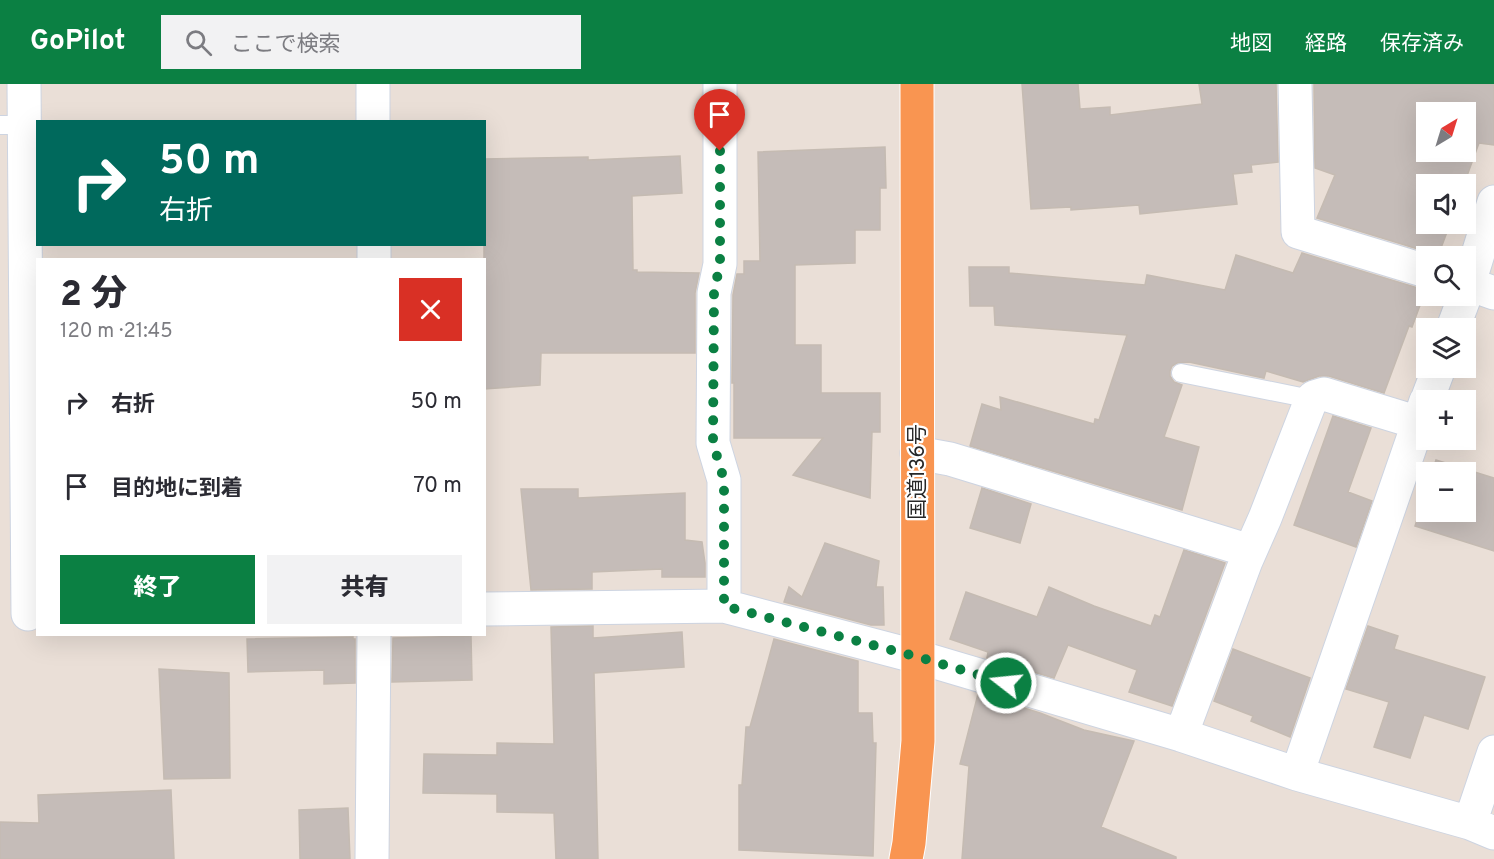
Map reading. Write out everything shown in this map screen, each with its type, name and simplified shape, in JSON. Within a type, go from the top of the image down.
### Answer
[{"type":"highway","name":"国道136号","points":[[906,859],[918,741],[917,84]]},
{"type":"street","points":[[22,614],[12,125],[24,84]]},
{"type":"street","points":[[373,84],[373,120]]},
{"type":"street","points":[[720,84],[720,264],[714,292],[713,443],[724,480],[724,606]]},
{"type":"street","points":[[1295,84],[1298,232],[1416,268]]},
{"type":"street","points":[[1476,274],[1494,202]]},
{"type":"street","points":[[1181,735],[1250,551],[1311,400],[1324,394],[1416,407]]},
{"type":"street","points":[[1297,774],[1416,431]]},
{"type":"street","points":[[917,453],[950,459],[1250,551]]},
{"type":"street","points":[[486,609],[724,606],[918,657],[1181,735],[1297,774],[1482,828],[1494,752]]},
{"type":"street","points":[[372,859],[374,636]]},
{"type":"lane","points":[[1181,373],[1311,400]]},
{"type":"building","points":[[1022,84],[1078,84],[1080,109],[1110,107],[1110,115],[1202,104],[1199,84],[1276,84],[1278,162],[1251,165],[1252,172],[1233,174],[1237,204],[1140,214],[1139,205],[1071,210],[1071,207],[1031,209]]},
{"type":"building","points":[[1314,84],[1494,84],[1494,145],[1479,143],[1476,151],[1476,102],[1416,102],[1416,162],[1472,162],[1468,174],[1416,174],[1416,234],[1446,234],[1442,246],[1416,246],[1416,248],[1317,218],[1335,175],[1315,168]]},
{"type":"building","points":[[885,147],[886,188],[880,188],[880,230],[855,230],[855,263],[795,265],[795,345],[821,345],[821,393],[880,393],[880,432],[872,432],[870,498],[793,475],[823,438],[734,438],[733,295],[737,274],[744,274],[744,261],[760,261],[758,152]]},
{"type":"building","points":[[680,156],[682,193],[632,196],[633,270],[637,272],[699,273],[695,293],[695,353],[541,353],[540,385],[486,389],[486,258],[484,258],[484,246],[486,246],[486,159],[588,157],[588,160]]},
{"type":"building","points":[[1302,253],[1416,287],[1416,306],[1420,306],[1412,327],[1409,326],[1384,393],[1329,376],[1319,376],[1303,382],[1266,371],[1264,378],[1189,362],[1177,363],[1172,366],[1170,376],[1174,382],[1182,385],[1164,437],[1199,447],[1182,510],[970,446],[982,404],[1001,410],[1000,397],[1094,424],[1095,419],[1099,420],[1127,335],[995,325],[994,306],[970,306],[969,267],[1009,267],[1009,273],[1145,285],[1147,275],[1225,290],[1236,255],[1293,273]]},
{"type":"building","points":[[1333,416],[1371,428],[1348,492],[1372,501],[1356,547],[1294,525]]},
{"type":"building","points":[[1476,472],[1494,478],[1494,551],[1415,526],[1416,522],[1476,522]]},
{"type":"building","points":[[982,488],[1031,504],[1020,543],[970,528]]},
{"type":"building","points":[[521,489],[578,489],[578,498],[685,493],[685,540],[702,542],[705,577],[662,577],[662,569],[592,572],[592,589],[531,590]]},
{"type":"building","points":[[825,543],[879,561],[876,587],[883,587],[884,625],[871,625],[784,602],[789,587],[802,597]]},
{"type":"building","points":[[1184,550],[1225,563],[1172,706],[1129,692],[1137,670],[1068,645],[1054,678],[987,658],[988,652],[950,639],[966,592],[1037,617],[1049,587],[1151,626],[1155,615],[1160,617]]},
{"type":"building","points":[[593,626],[593,638],[682,632],[684,667],[594,673],[598,859],[556,859],[554,813],[497,812],[497,794],[423,793],[424,754],[497,755],[497,743],[554,744],[551,627]]},
{"type":"building","points":[[1368,626],[1398,636],[1394,649],[1485,677],[1468,729],[1424,715],[1410,758],[1374,747],[1389,702],[1346,689]]},
{"type":"building","points":[[471,636],[472,680],[392,682],[393,638]]},
{"type":"building","points":[[353,637],[355,639],[355,683],[324,684],[324,670],[248,672],[247,639]]},
{"type":"building","points":[[774,639],[858,661],[858,713],[872,713],[873,743],[876,743],[873,856],[739,850],[739,785],[742,785],[746,727],[750,727]]},
{"type":"building","points":[[1233,649],[1310,678],[1290,737],[1251,721],[1253,716],[1214,701]]},
{"type":"building","points":[[159,669],[229,673],[230,778],[164,779]]},
{"type":"building","points":[[978,694],[1040,713],[1084,730],[1134,741],[1101,827],[1176,857],[1176,859],[962,859],[969,766],[960,764]]},
{"type":"building","points":[[171,790],[174,859],[0,859],[0,822],[39,823],[38,795]]},
{"type":"building","points":[[348,808],[350,859],[300,859],[299,810]]},
{"type":"route","points":[[720,151],[720,264],[714,292],[713,443],[724,480],[724,606],[918,657],[1006,683]]}]
